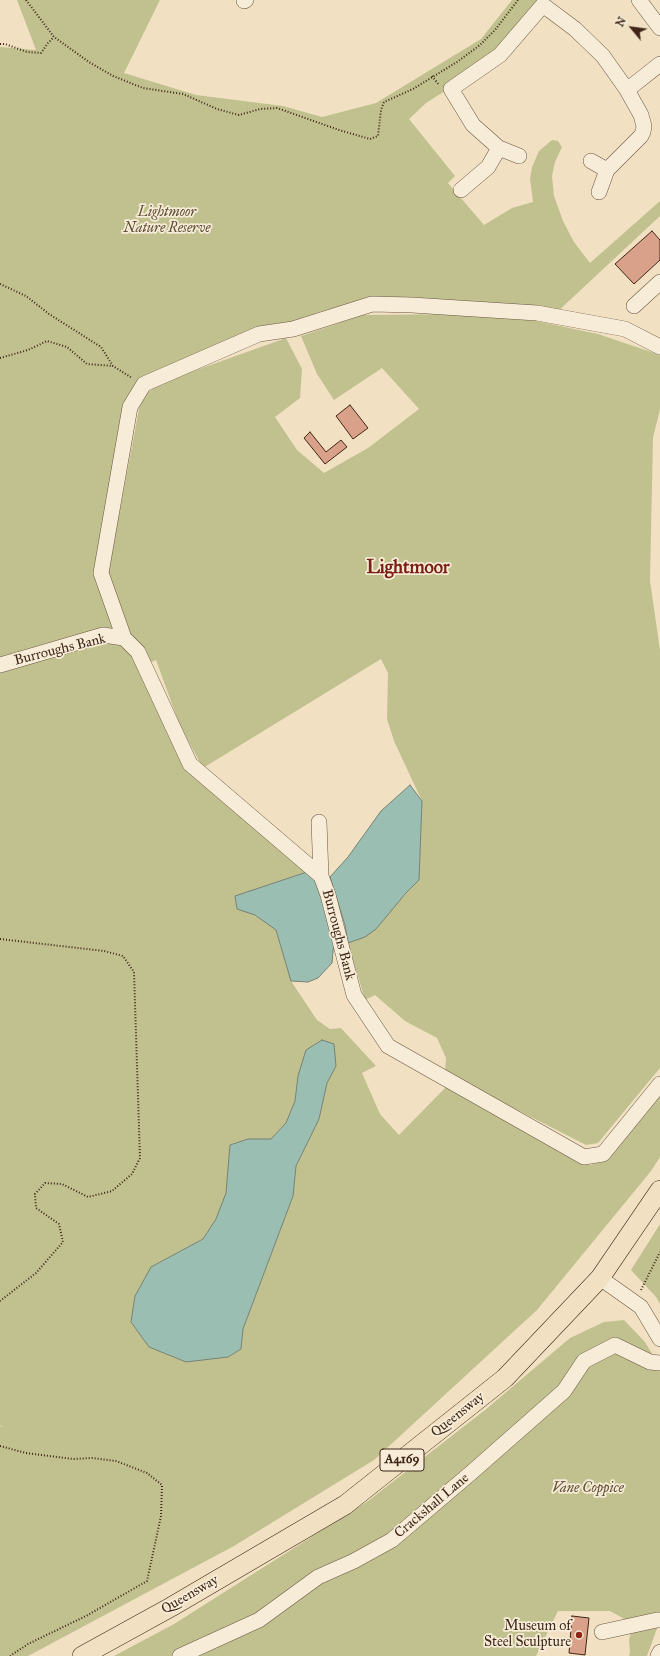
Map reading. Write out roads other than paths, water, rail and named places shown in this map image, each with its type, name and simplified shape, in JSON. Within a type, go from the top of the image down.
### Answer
[{"type":"main road","name":"Queensway","points":[[82,1656],[171,1607],[345,1505],[505,1378],[600,1278],[660,1190]]},
{"type":"street","points":[[639,0],[660,28]]},
{"type":"street","points":[[520,156],[499,148],[473,124],[451,89],[500,55],[546,3],[603,56],[627,90],[641,115],[644,126],[641,136],[607,170],[599,192]]},
{"type":"street","points":[[627,90],[660,64]]},
{"type":"street","points":[[461,190],[488,167],[499,148]]},
{"type":"street","points":[[591,161],[607,170]]},
{"type":"street","points":[[634,306],[660,282]]},
{"type":"street","points":[[124,638],[101,573],[130,407],[144,384],[259,334],[293,329],[372,304],[537,313],[625,329],[660,347]]},
{"type":"street","name":"Burroughs Bank","points":[[0,665],[103,636],[124,638],[138,652],[190,764],[321,876],[328,895],[354,995],[388,1046],[584,1157],[603,1154],[660,1084]]},
{"type":"street","points":[[319,822],[321,876]]},
{"type":"street","points":[[600,1278],[641,1307],[660,1339]]},
{"type":"street","name":"Crackshall Lane","points":[[180,1656],[259,1620],[318,1578],[354,1561],[392,1540],[564,1391],[584,1360],[615,1346],[650,1362],[660,1363]]},
{"type":"street","points":[[602,1632],[660,1620]]},
{"type":"street","points":[[658,1656],[660,1652]]},
{"type":"water","points":[[410,785],[422,801],[419,880],[376,929],[365,937],[348,943],[345,925],[330,877],[348,857],[381,811]]},
{"type":"water","points":[[307,872],[316,880],[334,940],[332,963],[318,978],[308,982],[291,981],[276,930],[255,915],[237,909],[235,896]]},
{"type":"water","points":[[322,1040],[334,1044],[336,1066],[327,1083],[319,1119],[296,1166],[293,1196],[243,1329],[241,1349],[228,1357],[186,1362],[149,1347],[131,1322],[135,1296],[151,1267],[203,1239],[216,1219],[226,1193],[230,1145],[248,1139],[271,1139],[286,1123],[295,1101],[298,1076],[306,1050]]},
{"type":"place","name":"Museum of Steel Sculpture","points":[[579,1635]]},
{"type":"district","name":"Lightmoor","points":[[408,569]]},
{"type":"park label","name":"Lightmoor Nature Reserve","points":[[167,222]]},
{"type":"park label","name":"Vane Coppice","points":[[588,1489]]}]
